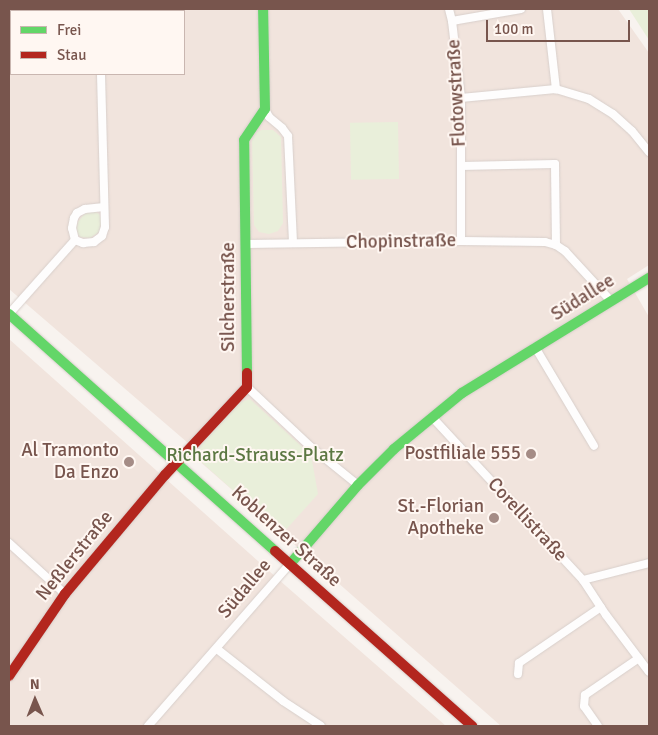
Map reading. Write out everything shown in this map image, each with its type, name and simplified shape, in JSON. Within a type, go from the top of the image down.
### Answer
[{"type":"street","points":[[264,9],[265,110],[269,117],[288,136],[292,243]]},
{"type":"street","name":"Flotowstraße","points":[[449,9],[461,98],[461,241]]},
{"type":"street","name":"Flotowstraße","points":[[452,21],[521,9]]},
{"type":"street","points":[[547,9],[556,89]]},
{"type":"street","points":[[76,240],[91,243],[100,238],[104,232],[101,75]]},
{"type":"street","points":[[461,98],[556,89],[588,99],[613,114],[632,131],[649,152]]},
{"type":"street","name":"Silcherstraße","points":[[247,387],[244,140],[246,134],[265,110]]},
{"type":"street","name":"Flotowstraße","points":[[461,166],[555,164],[556,244]]},
{"type":"street","points":[[76,240],[73,222],[77,213],[85,209],[104,207]]},
{"type":"street","points":[[9,314],[76,240]]},
{"type":"street","name":"Chopinstraße","points":[[246,244],[461,241],[545,242],[556,244]]},
{"type":"street","points":[[556,244],[570,256],[611,301]]},
{"type":"street","name":"Südallee","points":[[149,726],[218,649],[358,485],[394,449],[462,393],[649,278]]},
{"type":"street","name":"Koblenzer Straße","points":[[9,314],[472,726]]},
{"type":"street","points":[[535,347],[594,446]]},
{"type":"street","points":[[176,463],[247,387],[311,446],[358,485]]},
{"type":"street","name":"Corellistraße","points":[[432,417],[583,580],[601,608],[649,672]]},
{"type":"street","name":"Neßlerstraße","points":[[9,676],[65,594],[176,463]]},
{"type":"street","points":[[9,543],[65,594]]},
{"type":"street","points":[[583,580],[649,563]]},
{"type":"street","points":[[518,674],[519,663],[601,608]]},
{"type":"street","points":[[218,649],[283,700],[321,726]]},
{"type":"street","points":[[598,726],[583,703],[585,695],[639,658]]},
{"type":"shaded area","points":[[9,9],[618,9],[649,53],[649,265],[627,279],[649,317],[649,726],[501,726],[197,459],[188,443],[9,289]]},
{"type":"shaded area","points":[[9,339],[278,579],[446,726],[9,726]]},
{"type":"green space","points":[[629,9],[649,9],[649,40]]},
{"type":"green space","points":[[398,122],[399,179],[351,180],[350,123]]},
{"type":"green space","points":[[273,130],[281,137],[283,223],[278,231],[269,234],[259,232],[254,225],[252,141],[257,132]]},
{"type":"green space","points":[[94,211],[99,214],[102,220],[99,232],[90,238],[80,237],[76,231],[78,222],[85,213]]},
{"type":"green space","name":"Richard-Strauss-Platz","points":[[250,399],[311,455],[318,494],[282,534],[198,459],[201,445],[238,403]]},
{"type":"traffic: fast","points":[[247,373],[244,140],[265,109],[263,9]]},
{"type":"traffic: fast","points":[[290,564],[358,485],[394,449],[462,393],[649,278]]},
{"type":"traffic: fast","points":[[9,314],[275,551]]},
{"type":"traffic: jam","points":[[9,676],[65,594],[165,475],[247,387],[247,373]]},
{"type":"traffic: jam","points":[[275,551],[472,726]]},
{"type":"place","name":"Postfiliale 555","points":[[531,454]]},
{"type":"place","name":"Al Tramonto Da Enzo","points":[[129,462]]},
{"type":"place","name":"St.-Florian Apotheke","points":[[494,518]]}]
